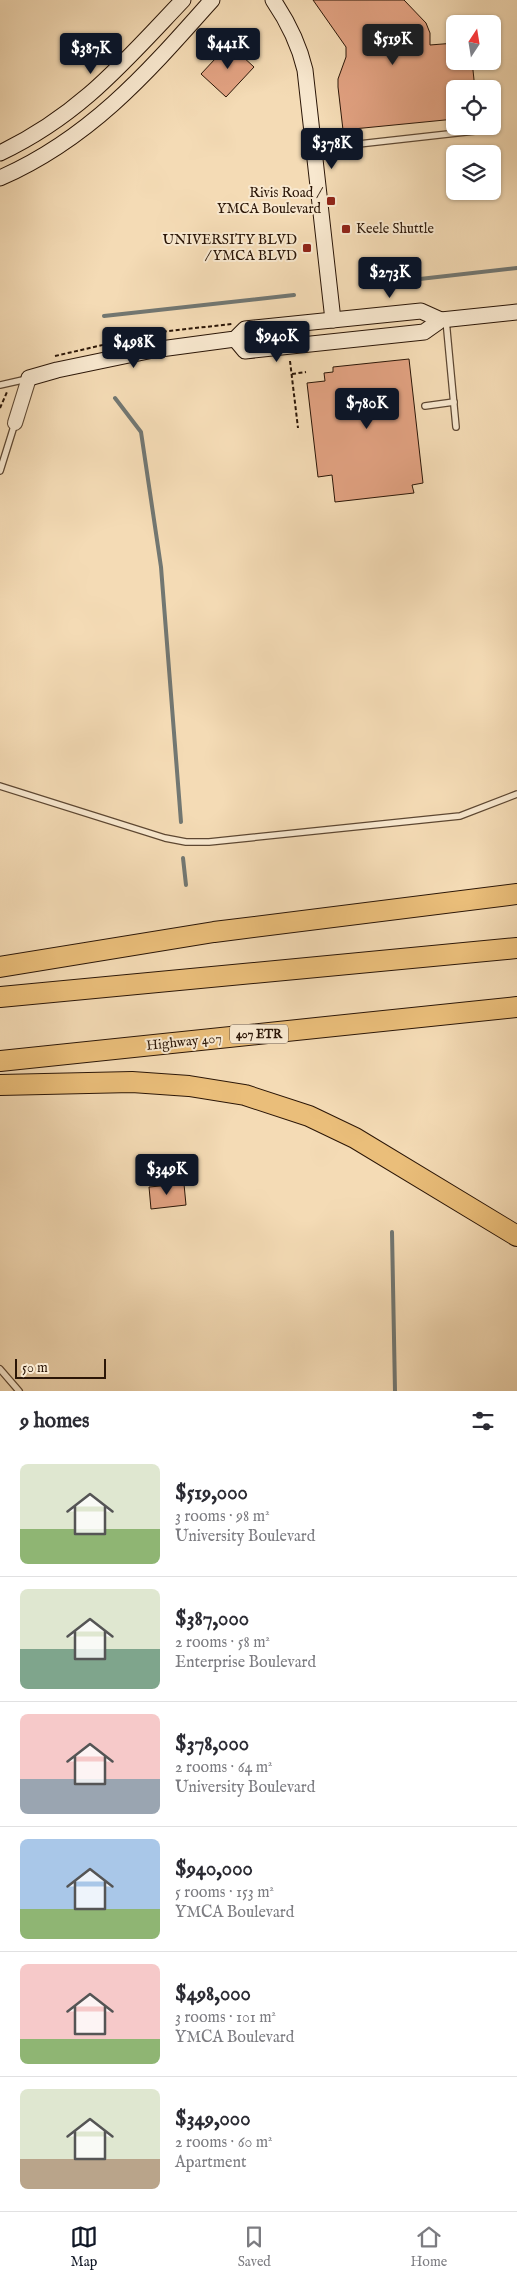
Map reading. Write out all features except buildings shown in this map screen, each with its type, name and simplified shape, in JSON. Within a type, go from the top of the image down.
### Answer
[{"type":"highway","points":[[0,967],[214,932],[517,894]]},
{"type":"highway","points":[[0,997],[517,948]]},
{"type":"highway","name":"Highway 407","points":[[0,1061],[517,1007]]},
{"type":"highway","points":[[0,1085],[132,1082],[189,1086],[245,1095],[308,1116],[355,1138],[517,1236]]},
{"type":"main road","points":[[0,152],[43,129],[97,90],[127,61],[183,0]]},
{"type":"main road","points":[[0,178],[44,155],[97,119],[146,74],[212,0]]},
{"type":"main road","points":[[273,0],[292,31],[302,56],[309,94],[333,320]]},
{"type":"main road","points":[[29,378],[57,370],[153,350],[235,339],[244,329],[421,311],[443,320]]},
{"type":"main road","points":[[235,339],[245,351],[424,332],[443,320],[517,312]]},
{"type":"street","points":[[15,423],[29,378]]},
{"type":"lane","points":[[314,149],[446,134]]},
{"type":"lane","points":[[443,320],[456,427]]},
{"type":"lane","points":[[0,387],[29,378]]},
{"type":"lane","points":[[425,406],[454,402]]},
{"type":"lane","points":[[0,471],[15,423]]},
{"type":"lane","points":[[0,786],[165,838],[186,842],[258,837],[460,816],[493,805],[517,794]]},
{"type":"lane","points":[[0,1369],[19,1391]]},
{"type":"path","points":[[290,361],[298,428]]},
{"type":"path","points":[[292,374],[306,372]]},
{"type":"waterway","points":[[367,285],[517,268]]},
{"type":"waterway","points":[[104,316],[294,295]]},
{"type":"waterway","points":[[115,398],[141,432],[161,567],[181,822]]},
{"type":"waterway","points":[[183,858],[186,885]]},
{"type":"waterway","points":[[392,1232],[395,1391]]},
{"type":"place","name":"Rivis Road / YMCA Boulevard","points":[[331,201]]},
{"type":"place","name":"Keele Shuttle","points":[[346,229]]},
{"type":"place","name":"UNIVERSITY BLVD / YMCA BLVD","points":[[307,248]]}]
